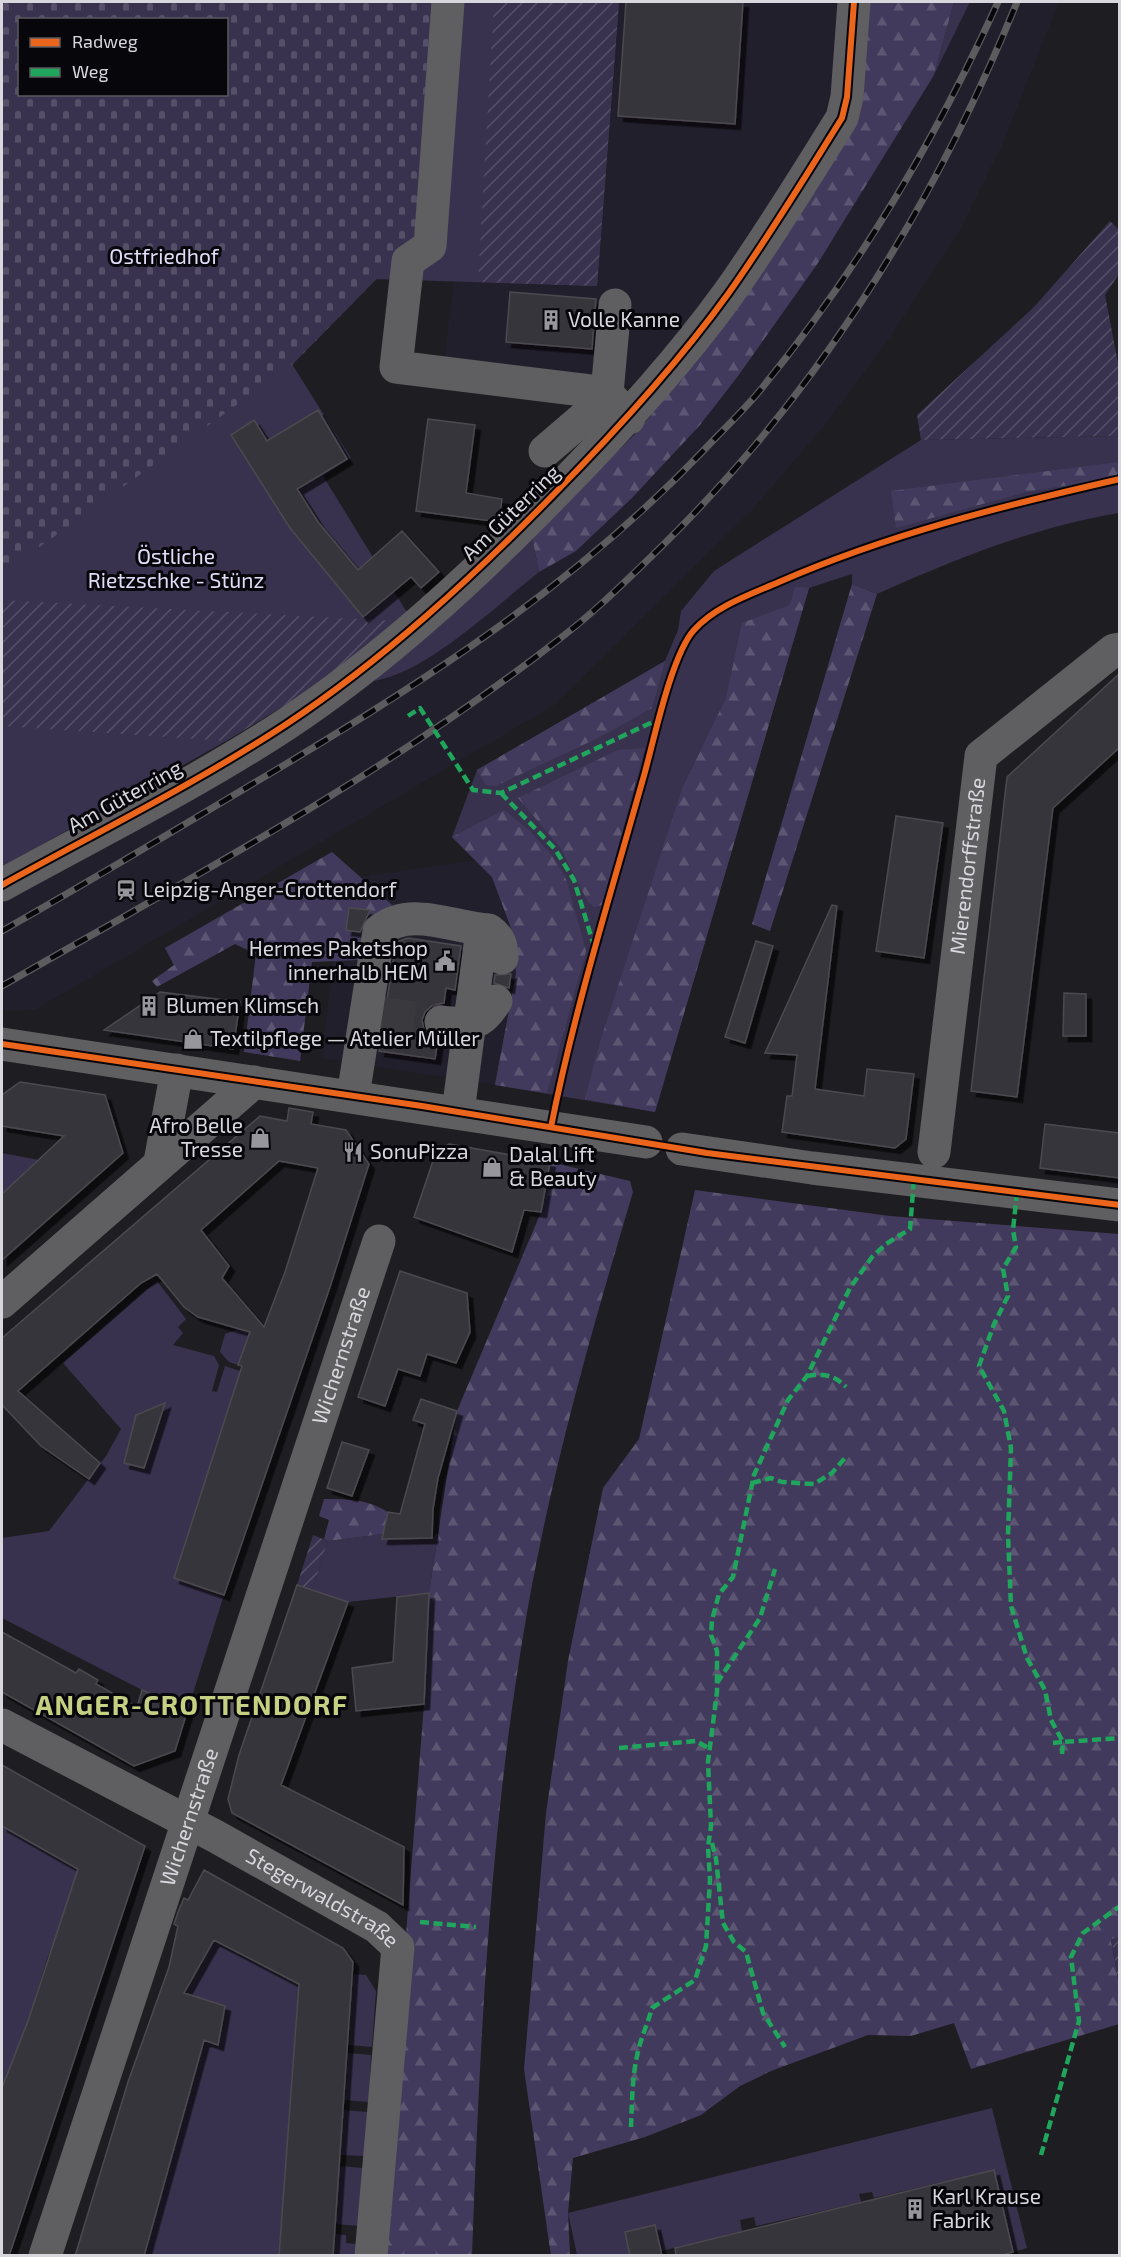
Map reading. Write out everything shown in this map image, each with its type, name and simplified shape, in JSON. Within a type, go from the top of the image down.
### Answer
[{"type":"street","points":[[448,2],[430,246],[408,261],[396,367],[617,405]]},
{"type":"street","name":"Am Güterring","points":[[2,885],[228,759],[333,692],[395,644],[479,567],[617,405],[728,294],[842,118],[847,97],[854,2]]},
{"type":"street","points":[[615,305],[617,405]]},
{"type":"street","points":[[545,451],[587,415],[617,405]]},
{"type":"street","name":"Mierendorffstraße","points":[[934,1152],[981,756],[1114,650],[1119,649]]},
{"type":"street","points":[[352,1096],[374,1012],[379,931],[390,922],[408,917],[489,930],[497,936],[502,947],[502,958]]},
{"type":"street","points":[[458,1112],[455,1023],[482,930]]},
{"type":"street","points":[[455,1023],[484,1019],[496,1001]]},
{"type":"street","points":[[2,1044],[645,1142]]},
{"type":"street","points":[[160,1162],[162,1068]]},
{"type":"street","points":[[2,1302],[254,1082]]},
{"type":"street","points":[[682,1149],[812,1168],[1119,1205]]},
{"type":"street","name":"Wichernstraße","points":[[45,2256],[186,1821],[379,1241]]},
{"type":"street","name":"Stegerwaldstraße","points":[[2,1725],[186,1821],[377,1926],[398,1947],[371,2256]]},
{"type":"shaded area","points":[[619,2],[839,2],[831,105],[718,290],[641,388],[444,364],[454,281],[597,286]]},
{"type":"shaded area","points":[[970,2],[1059,2],[1003,143],[960,230],[893,333],[829,420],[754,508],[553,706],[35,1010],[2,1011],[2,897],[295,735],[374,681],[387,679],[539,572],[576,551],[632,498],[700,425],[818,263],[934,75]]},
{"type":"shaded area","points":[[475,860],[492,877],[514,936],[516,974],[495,1085],[322,1058],[333,961],[359,960],[380,913],[392,905],[361,877]]},
{"type":"green space","name":"Östliche Rietzschke - Stünz","points":[[2,2],[619,2],[597,286],[375,279],[292,364],[351,458],[323,476],[408,614],[321,683],[226,741],[2,867]]},
{"type":"green space","name":"Ostfriedhof","points":[[2,2],[431,2],[415,240],[292,365],[2,574]]},
{"type":"green space","points":[[494,2],[619,2],[597,286],[478,282]]},
{"type":"green space","points":[[867,2],[954,2],[934,75],[818,263],[738,376],[700,425],[632,498],[576,551],[539,572],[532,537],[639,430],[751,288],[846,136]]},
{"type":"green space","points":[[954,2],[970,2],[934,75]]},
{"type":"green space","points":[[1110,221],[1120,231],[1119,274],[1105,295],[1119,368],[1119,436],[921,440],[917,415],[1034,307]]},
{"type":"green space","points":[[1119,436],[1119,513],[1056,527],[996,546],[877,594],[852,584],[852,574],[809,588],[655,1112],[495,1085],[516,974],[514,936],[492,877],[452,837],[477,770],[665,661],[678,630],[681,611],[714,571],[921,440]]},
{"type":"green space","points":[[1119,462],[1119,477],[1026,492],[896,528],[891,491]]},
{"type":"green space","points":[[532,537],[539,572],[438,652],[395,675],[374,681],[380,672]]},
{"type":"green space","points":[[852,584],[877,594],[770,931],[752,924]]},
{"type":"green space","points":[[795,587],[809,588],[655,1112],[585,1099],[600,1042],[682,789],[726,698],[742,623],[790,605]]},
{"type":"green space","points":[[2,600],[396,621],[321,683],[226,741],[2,726]]},
{"type":"green space","points":[[665,661],[652,708],[600,737],[496,786],[486,785],[477,770]]},
{"type":"green space","points":[[645,748],[602,905],[594,907],[588,902],[560,847],[518,798],[618,750]]},
{"type":"green space","points":[[504,810],[530,831],[554,858],[566,879],[586,951],[547,1093],[495,1085],[516,974],[514,936],[492,877],[452,837]]},
{"type":"green space","points":[[332,852],[392,905],[380,913],[359,960],[312,962],[300,1061],[244,1052],[256,954],[235,944],[157,987],[152,981],[174,965],[165,948]]},
{"type":"green space","points":[[2,1153],[39,1160],[2,1194]]},
{"type":"green space","points":[[550,1162],[630,1181],[633,1192],[588,1346],[561,1450],[538,1554],[515,1687],[504,1768],[489,1930],[472,2255],[381,2256],[424,1704],[429,1593],[457,1411],[541,1212]]},
{"type":"green space","points":[[695,1190],[890,1216],[1119,1234],[1120,1937],[1111,1940],[1119,1985],[1119,2024],[971,2069],[954,2023],[911,2036],[868,2035],[771,2071],[740,2086],[701,2115],[645,2137],[573,2158],[568,2213],[570,2255],[551,2256],[524,2069],[546,1813],[568,1661],[603,1488],[639,1439]]},
{"type":"green space","points":[[157,1281],[186,1319],[178,1327],[183,1333],[173,1345],[214,1356],[219,1365],[212,1391],[217,1392],[225,1366],[243,1372],[232,1397],[174,1578],[224,1595],[188,1709],[142,1690],[2,1618],[2,1538],[49,1531],[106,1456],[121,1429],[63,1363]]},
{"type":"green space","points":[[238,1329],[261,1336],[244,1349],[238,1365],[229,1362],[220,1352],[225,1334]]},
{"type":"green space","points":[[324,1499],[372,1504],[388,1512],[383,1534],[328,1541],[324,1539],[329,1520],[319,1516]]},
{"type":"green space","points":[[438,1533],[429,1593],[348,1602],[312,1591],[328,1541],[383,1534],[382,1539],[432,1538]]},
{"type":"green space","points":[[313,1535],[328,1541],[312,1591],[297,1585]]},
{"type":"green space","points":[[2,1822],[82,1872],[47,1959],[28,2021],[2,2089]]},
{"type":"green space","points":[[1120,1937],[1119,1985],[1111,1939]]},
{"type":"green space","points":[[214,1940],[299,1979],[279,2255],[144,2256],[204,2040],[217,2044],[225,2006],[163,1986],[172,1955]]},
{"type":"green space","points":[[352,1974],[366,1975],[376,1991],[372,2047],[349,2045]]},
{"type":"green space","points":[[348,2053],[371,2055],[369,2102],[345,2100]]},
{"type":"green space","points":[[992,2108],[1027,2248],[1013,2252],[993,2170],[874,2198],[872,2192],[859,2194],[861,2202],[756,2226],[754,2217],[740,2220],[742,2231],[661,2251],[655,2225],[625,2232],[630,2255],[577,2255],[568,2213]]},
{"type":"green space","points":[[343,2110],[368,2112],[365,2156],[340,2155]]},
{"type":"green space","points":[[339,2166],[363,2168],[359,2226],[335,2224]]},
{"type":"green space","points":[[334,2234],[346,2235],[346,2243],[356,2244],[355,2255],[333,2256]]},
{"type":"building","points":[[626,2],[743,2],[735,124],[618,116]]},
{"type":"building","name":"Volle Kanne","points":[[510,292],[596,299],[592,349],[506,342]]},
{"type":"building","points":[[318,410],[347,459],[297,489],[318,522],[358,570],[402,531],[439,572],[421,588],[411,577],[363,617],[290,528],[231,435],[254,420],[267,441]]},
{"type":"building","points":[[428,419],[475,425],[466,493],[502,499],[499,522],[416,511]]},
{"type":"building","points":[[1119,674],[1119,748],[1053,808],[1017,1097],[971,1091],[1007,777]]},
{"type":"building","points":[[896,816],[943,823],[924,958],[876,951]]},
{"type":"building","points":[[832,905],[837,906],[815,1089],[864,1096],[867,1069],[914,1074],[906,1139],[895,1148],[782,1132],[787,1096],[792,1096],[797,1055],[765,1053]]},
{"type":"building","points":[[349,908],[370,910],[360,932],[346,930]]},
{"type":"building","points":[[408,938],[461,946],[455,990],[446,988],[444,1003],[433,1005],[425,1012],[422,1020],[424,1030],[430,1037],[438,1040],[435,1059],[379,1051],[396,942]]},
{"type":"building","points":[[756,941],[773,946],[745,1043],[725,1037]]},
{"type":"building","points":[[511,974],[509,988],[494,983],[495,975]]},
{"type":"building","points":[[160,992],[240,1002],[233,1049],[104,1030]]},
{"type":"building","points":[[1064,993],[1086,994],[1086,1036],[1063,1036]]},
{"type":"building","points":[[20,1082],[105,1095],[123,1153],[2,1260],[2,1194],[64,1136],[2,1126],[2,1095]]},
{"type":"building","points":[[289,1108],[313,1112],[311,1124],[346,1130],[369,1164],[330,1287],[224,1595],[174,1578],[242,1366],[238,1365],[250,1332],[198,1317],[184,1307],[157,1274],[141,1283],[18,1391],[100,1463],[89,1479],[41,1446],[2,1405],[2,1338],[260,1116],[287,1121]],"holes":[[[279,1161],[318,1168],[285,1272],[264,1327],[222,1278],[229,1266],[201,1230]]]},
{"type":"building","points":[[1045,1124],[1119,1133],[1119,1178],[1040,1168]]},
{"type":"building","points":[[449,1144],[550,1162],[541,1212],[524,1210],[512,1252],[414,1217],[436,1152]]},
{"type":"building","points":[[400,1271],[467,1293],[470,1332],[456,1363],[427,1354],[420,1376],[398,1369],[385,1406],[358,1397]]},
{"type":"building","points":[[421,1399],[457,1411],[438,1478],[433,1509],[432,1538],[382,1539],[388,1512],[400,1514],[425,1424],[413,1420]]},
{"type":"building","points":[[165,1403],[144,1468],[124,1463],[136,1415]]},
{"type":"building","points":[[342,1442],[369,1450],[352,1496],[327,1488]]},
{"type":"building","points":[[297,1585],[348,1602],[281,1785],[404,1847],[403,1905],[232,1813],[228,1799],[239,1755]]},
{"type":"building","points":[[429,1593],[424,1704],[356,1711],[352,1668],[393,1662],[397,1597]]},
{"type":"building","points":[[2,1632],[76,1673],[79,1669],[98,1680],[96,1684],[137,1707],[142,1690],[188,1709],[175,1751],[134,1766],[2,1692]]},
{"type":"building","points":[[2,1765],[145,1846],[9,2256],[2,2256],[2,2088],[28,2021],[78,1869],[2,1826]]},
{"type":"building","points":[[204,1870],[343,1948],[353,1962],[333,2256],[279,2256],[299,1984],[214,1940],[184,1993],[225,2006],[218,2045],[204,2040],[144,2256],[75,2256],[128,2082],[169,1967],[178,1926],[174,1924],[178,1912],[184,1898],[188,1900]]},
{"type":"building","name":"Karl Krause Fabrik","points":[[994,2170],[1013,2252],[999,2256],[676,2256],[675,2248]]},
{"type":"building","points":[[655,2225],[662,2256],[630,2256],[625,2232]]},
{"type":"tunnel","points":[[382,1013],[441,1022]]},
{"type":"railway","points":[[2,931],[311,749],[430,674],[544,592],[652,501],[751,401],[827,302],[891,206],[920,156],[998,2]]},
{"type":"railway","points":[[2,986],[286,823],[425,735],[492,689],[572,629],[661,547],[772,425],[821,360],[867,293],[910,223],[949,151],[1017,2]]},
{"type":"marked path","points":[[408,716],[420,708],[473,790],[501,793],[659,719]]},
{"type":"marked path","points":[[501,793],[555,849],[574,880],[594,946]]},
{"type":"marked path","points":[[631,2127],[635,2065],[652,2008],[695,1980],[706,1946],[710,1880],[708,1847],[711,1826],[708,1762],[717,1692],[717,1651],[711,1635],[712,1620],[719,1594],[733,1577],[754,1475],[788,1400],[807,1376],[850,1288],[872,1257],[886,1244],[910,1229],[914,1179]]},
{"type":"marked path","points":[[1017,1192],[1013,1230],[1016,1247],[1003,1269],[1008,1296],[994,1324],[979,1366],[1004,1411],[1011,1448],[1008,1535],[1011,1606],[1027,1658],[1045,1690],[1051,1720],[1063,1742],[1120,1738]]},
{"type":"marked path","points":[[807,1376],[828,1376],[846,1387]]},
{"type":"marked path","points":[[752,1483],[771,1478],[782,1482],[814,1484],[832,1473],[845,1458]]},
{"type":"marked path","points":[[717,1683],[760,1618],[775,1569]]},
{"type":"marked path","points":[[619,1748],[696,1741],[710,1749]]},
{"type":"marked path","points":[[1053,1743],[1063,1742],[1062,1754]]},
{"type":"marked path","points":[[712,1843],[723,1923],[734,1942],[746,1952],[763,2013],[785,2047]]},
{"type":"marked path","points":[[1041,2155],[1079,2021],[1071,1957],[1083,1933],[1120,1906]]},
{"type":"marked path","points":[[420,1922],[476,1927]]},
{"type":"cycle path","points":[[2,885],[216,768],[321,700],[391,646],[458,588],[576,471],[622,423],[708,321],[757,251],[842,118],[847,97],[854,2]]},
{"type":"cycle path","points":[[551,1127],[583,993],[671,677],[678,658],[694,630],[712,614],[734,602],[862,549],[989,511],[1120,479]]},
{"type":"cycle path","points":[[2,1044],[422,1106],[707,1153],[1120,1205]]},
{"type":"place","name":"Volle Kanne","points":[[551,320]]},
{"type":"place","name":"Leipzig-Anger-Crottendorf","points":[[126,890]]},
{"type":"place","name":"Hermes Paketshop innerhalb HEM","points":[[445,961]]},
{"type":"place","name":"Blumen Klimsch","points":[[149,1006]]},
{"type":"place","name":"Textilpflege — Atelier Müller","points":[[193,1039]]},
{"type":"place","name":"Afro Belle Tresse","points":[[260,1138]]},
{"type":"place","name":"SonuPizza","points":[[353,1152]]},
{"type":"place","name":"Dalal Lift & Beauty","points":[[492,1167]]},
{"type":"place","name":"Karl Krause Fabrik","points":[[915,2209]]},
{"type":"district","name":"ANGER-CROTTENDORF","points":[[192,1706]]}]
